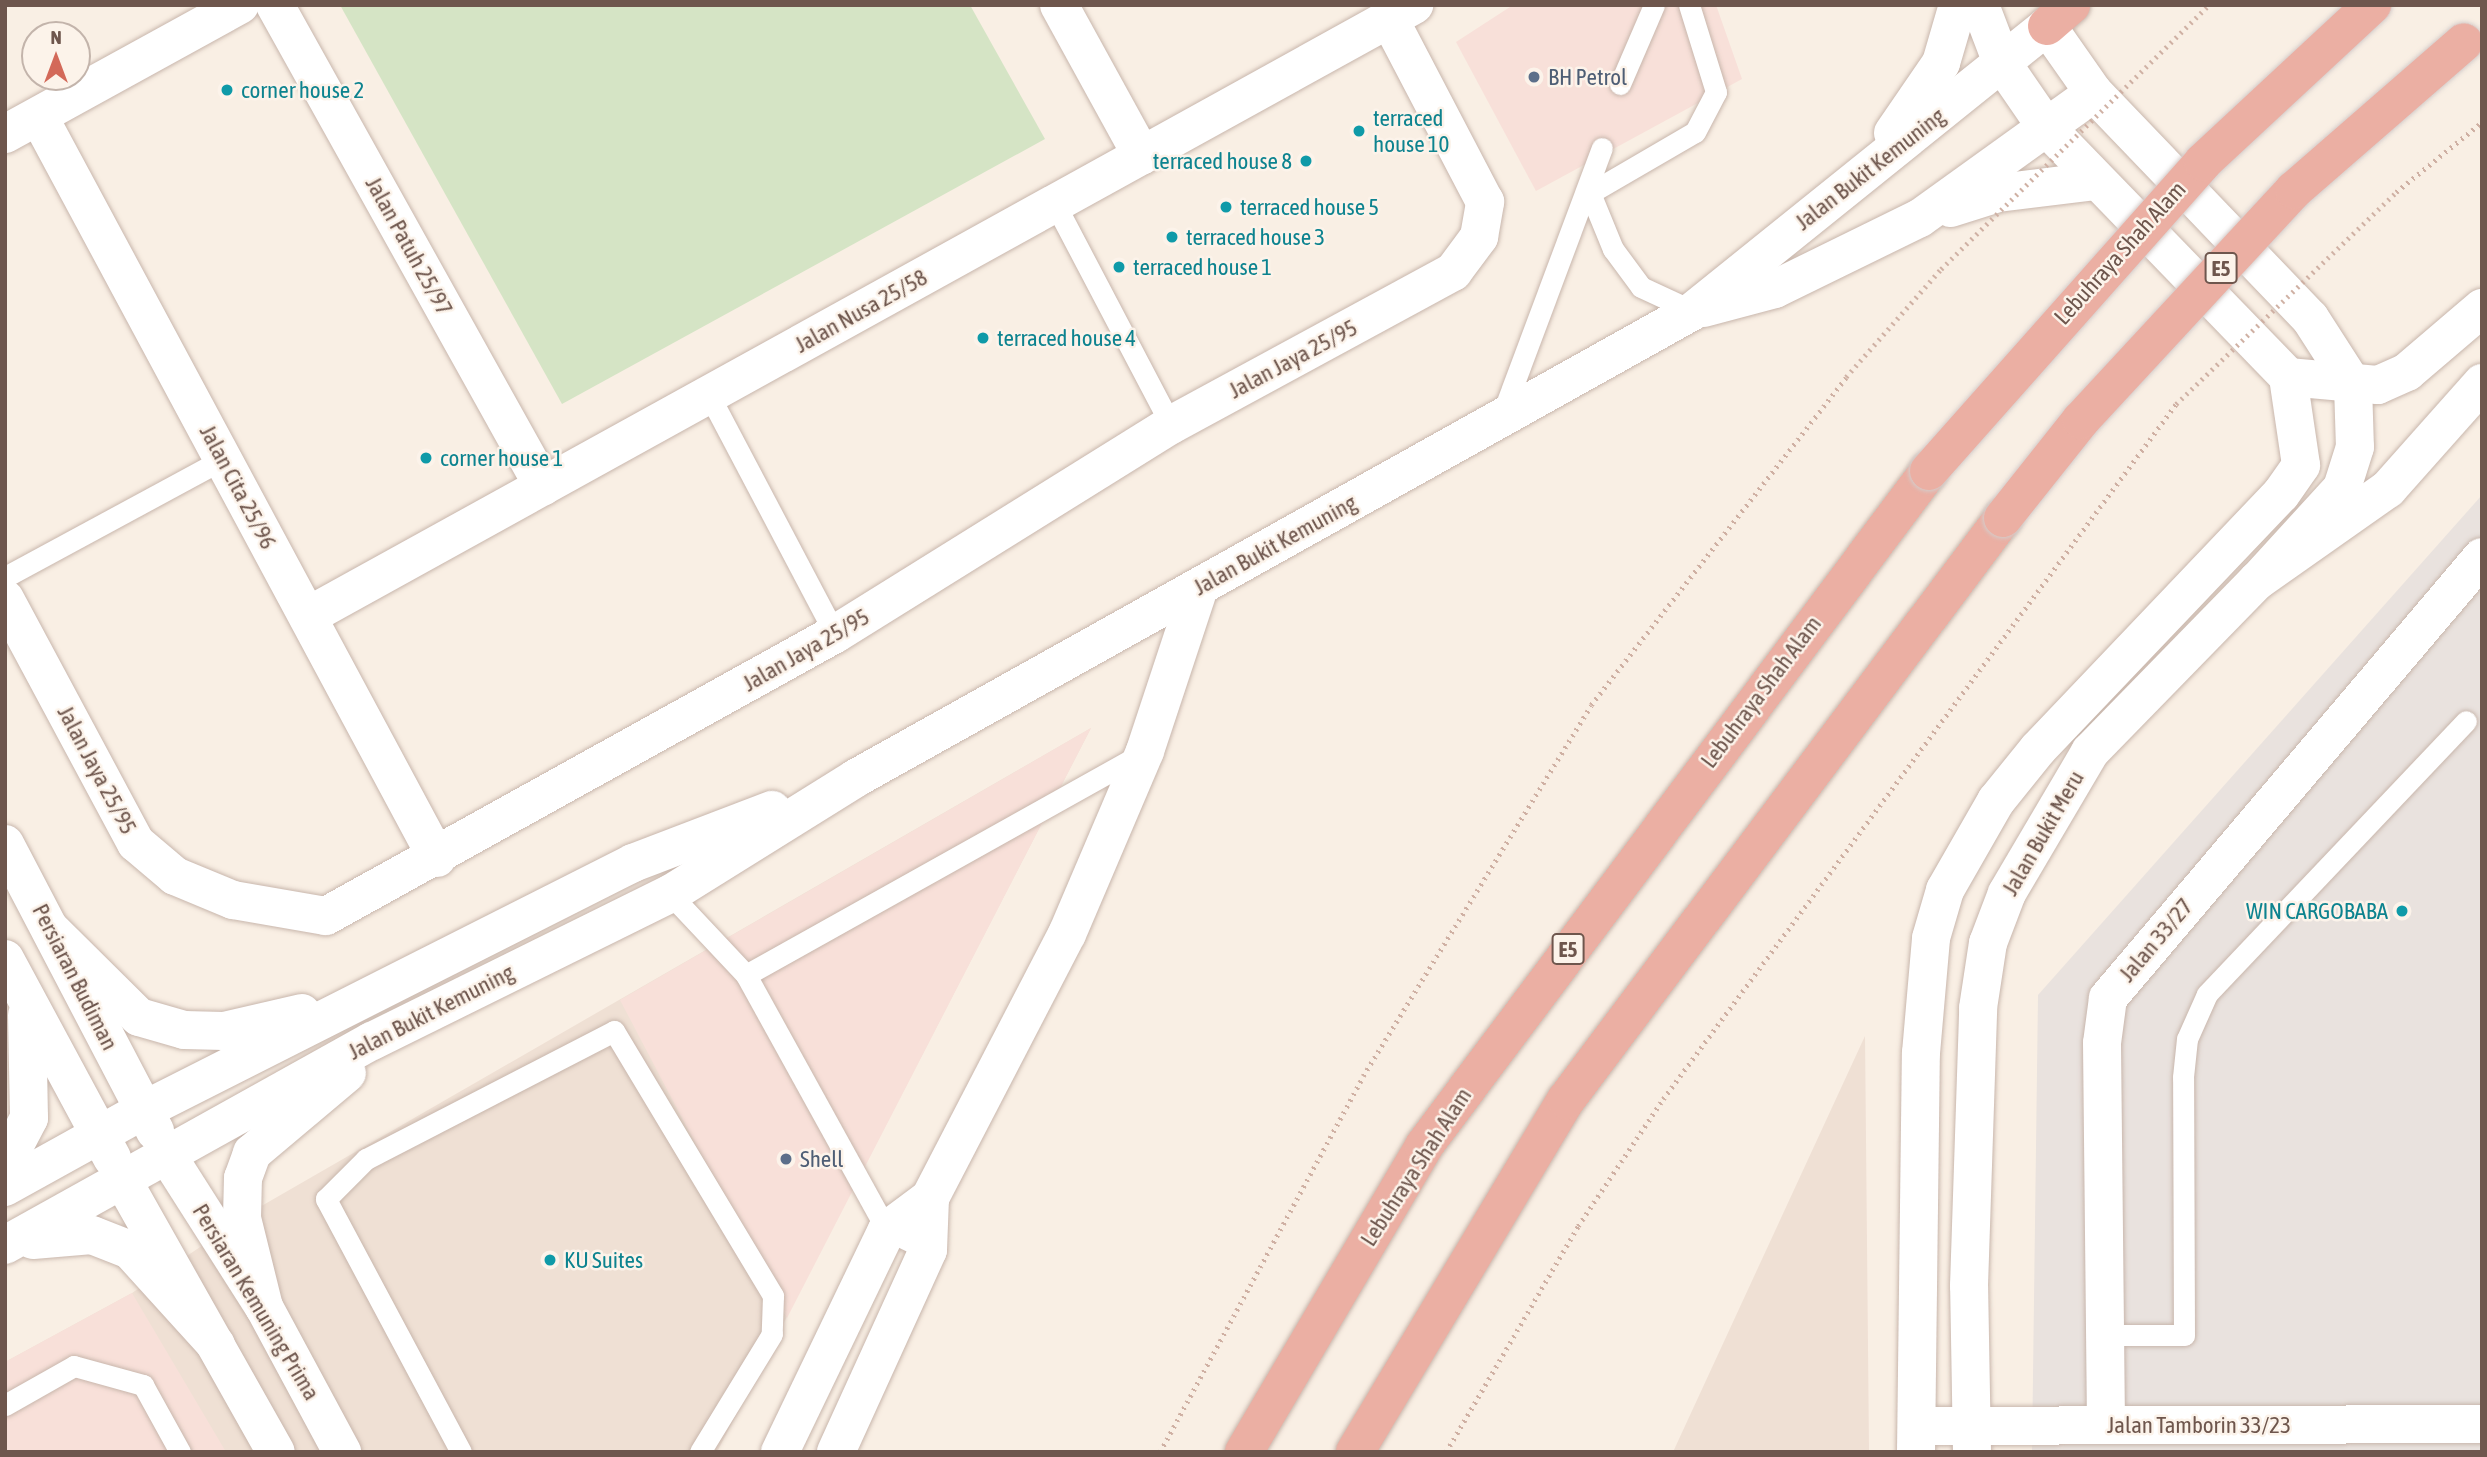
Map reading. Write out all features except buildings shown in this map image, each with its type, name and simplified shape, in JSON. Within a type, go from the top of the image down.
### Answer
[{"type":"highway","name":"Lebuhraya Shah Alam","points":[[1244,1452],[1424,1146],[1929,471],[2203,162],[2372,5]]},
{"type":"highway","name":"E5","points":[[1355,1452],[1566,1100],[2003,518],[2081,420],[2294,190],[2473,35]]},
{"type":"main road","points":[[5,134],[240,5]]},
{"type":"main road","name":"Jalan Patuh 25/97","points":[[275,5],[542,486]]},
{"type":"main road","points":[[1059,5],[1142,156]]},
{"type":"main road","points":[[1846,192],[1924,94],[1941,63],[1958,5]]},
{"type":"main road","points":[[1980,5],[2002,63],[2046,127],[2288,377],[2354,385],[2378,385],[2407,372],[2482,308]]},
{"type":"main road","points":[[2052,12],[2094,93],[2310,318],[2354,385],[2355,447],[2342,488],[2257,582]]},
{"type":"main road","name":"Jalan Bukit Kemuning","points":[[6,1245],[372,1041],[670,894],[856,778],[1693,311],[1846,192],[2002,63],[2052,12]]},
{"type":"main road","name":"Jalan Nusa 25/58","points":[[307,616],[1402,13]]},
{"type":"main road","name":"Jalan Jaya 25/95","points":[[5,599],[135,843],[175,876],[233,900],[326,916],[438,858],[835,634],[1171,425],[1453,272],[1479,237],[1485,202],[1402,13]]},
{"type":"main road","name":"Jalan Bukit Kemuning","points":[[1693,311],[1775,289],[1920,218],[2094,93]]},
{"type":"main road","name":"Jalan Cita 25/96","points":[[39,117],[438,858]]},
{"type":"main road","points":[[1920,218],[1998,193],[2096,181]]},
{"type":"main road","name":"Jalan Bukit Meru","points":[[1917,1439],[1921,1053],[1931,938],[1945,890],[1996,801],[2038,749],[2281,494],[2301,465],[2288,377]]},
{"type":"main road","name":"Jalan Bukit Meru","points":[[1972,1439],[1978,1035],[1988,943],[2031,847],[2090,752],[2257,582],[2388,489],[2482,383]]},
{"type":"main road","name":"Jalan 33/27","points":[[2106,1425],[2102,1043],[2108,998],[2482,556]]},
{"type":"main road","points":[[836,1452],[928,1250],[930,1198],[1067,934],[1145,751],[1199,588]]},
{"type":"main road","name":"Jalan Bukit Kemuning","points":[[5,1187],[144,1110],[633,863],[856,778]]},
{"type":"main road","name":"Persiaran Budiman","points":[[5,844],[167,1155]]},
{"type":"main road","points":[[50,929],[139,1017],[184,1030],[277,1021],[393,984]]},
{"type":"main road","points":[[5,959],[123,1181],[216,1345],[263,1447]]},
{"type":"main road","points":[[5,1164],[29,1118],[33,1094],[24,994]]},
{"type":"main road","points":[[264,1307],[242,1219],[243,1178],[253,1153],[337,1088],[372,1041]]},
{"type":"main road","name":"Persiaran Kemuning Prima","points":[[167,1155],[264,1307],[342,1452]]},
{"type":"main road","points":[[780,1452],[887,1230],[930,1198]]},
{"type":"main road","points":[[6,1245],[74,1233],[110,1241],[138,1259],[216,1345]]},
{"type":"main road","name":"Jalan Tamborin 33/23","points":[[1917,1439],[1972,1439],[2106,1425],[2482,1424]]},
{"type":"lane","points":[[1620,84],[1654,5]]},
{"type":"lane","points":[[1590,193],[1695,132],[1716,92],[1689,5]]},
{"type":"lane","points":[[1501,417],[1590,193],[1602,148]]},
{"type":"lane","points":[[1590,193],[1613,249],[1641,287],[1693,311]]},
{"type":"lane","points":[[1055,204],[1171,425]]},
{"type":"lane","points":[[709,395],[835,634]]},
{"type":"lane","points":[[5,577],[223,459]]},
{"type":"lane","points":[[2104,1335],[2184,1335],[2183,1077],[2186,1039],[2207,994],[2466,721]]},
{"type":"lane","points":[[746,975],[1145,751]]},
{"type":"lane","points":[[670,894],[746,975],[887,1230],[928,1250]]},
{"type":"lane","points":[[461,1452],[326,1199],[366,1159],[614,1031],[773,1296],[772,1334],[700,1452]]},
{"type":"lane","points":[[5,1405],[74,1366],[143,1385],[180,1452]]},
{"type":"path","points":[[1160,1452],[1363,1076],[1591,705],[1846,377],[1941,269],[2209,5]]},
{"type":"path","points":[[1446,1452],[1578,1226],[1662,1099],[2176,404],[2396,192],[2482,122]]},
{"type":"shaded area","points":[[1513,5],[1716,5],[1742,79],[1536,191],[1456,42]]},
{"type":"shaded area","points":[[2482,495],[2482,1452],[2032,1452],[2038,995]]},
{"type":"shaded area","points":[[1091,728],[717,1452],[5,1452],[5,1362],[132,1293],[258,1208]]},
{"type":"shaded area","name":"Shell","points":[[1091,728],[787,1318],[620,1000]]},
{"type":"shaded area","points":[[1865,1036],[1869,1452],[1673,1452]]},
{"type":"shaded area","points":[[132,1293],[226,1452],[5,1452],[5,1362]]},
{"type":"green space","points":[[340,5],[970,5],[1045,139],[562,404]]},
{"type":"place","name":"BH Petrol","points":[[1534,77]]},
{"type":"place","name":"corner house 2","points":[[227,90]]},
{"type":"place","name":"terraced house 10","points":[[1359,131]]},
{"type":"place","name":"terraced house 8","points":[[1306,161]]},
{"type":"place","name":"terraced house 5","points":[[1226,207]]},
{"type":"place","name":"terraced house 3","points":[[1172,237]]},
{"type":"place","name":"terraced house 1","points":[[1119,267]]},
{"type":"place","name":"terraced house 4","points":[[983,338]]},
{"type":"place","name":"corner house 1","points":[[426,458]]},
{"type":"place","name":"WIN CARGOBABA","points":[[2402,911]]},
{"type":"place","name":"Shell","points":[[786,1159]]},
{"type":"place","name":"KU Suites","points":[[550,1260]]}]
